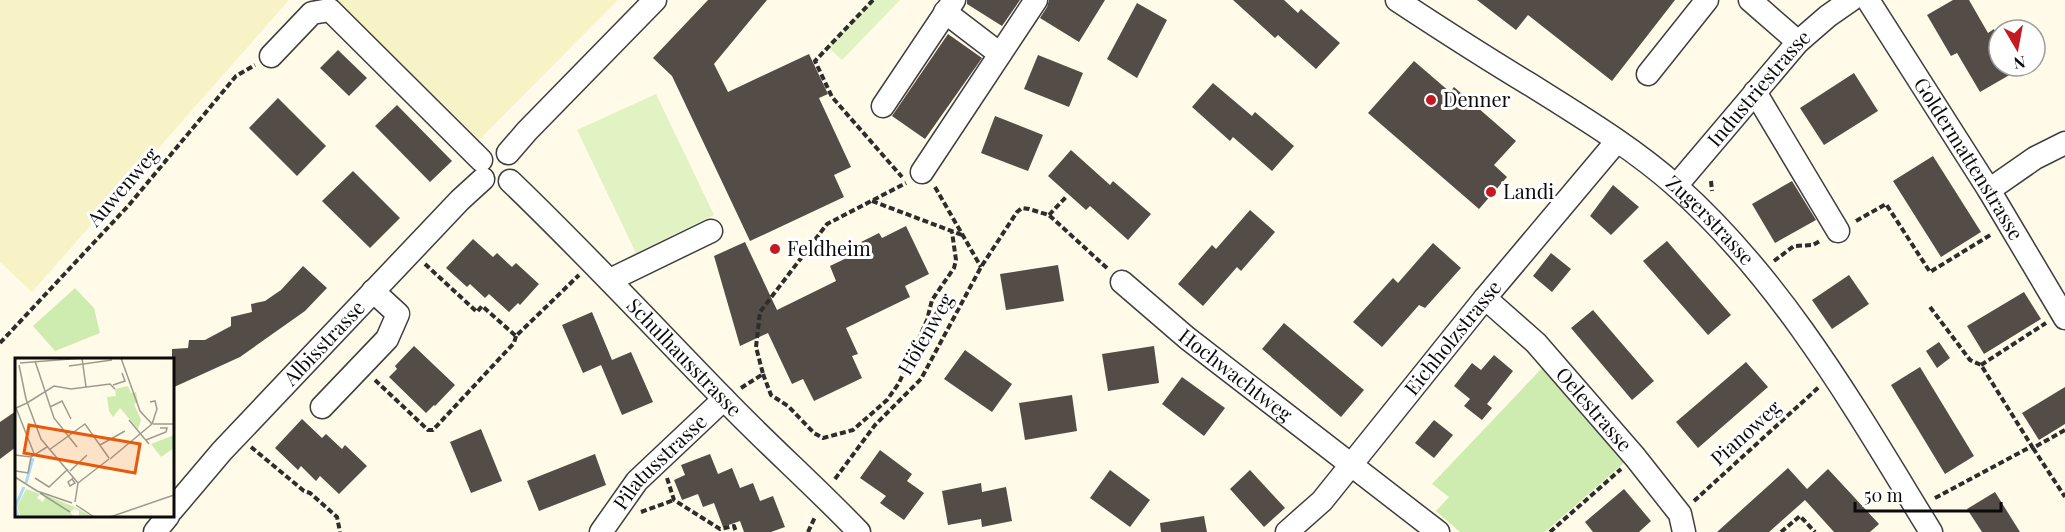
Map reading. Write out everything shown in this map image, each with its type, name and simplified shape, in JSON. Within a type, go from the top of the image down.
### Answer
[{"type":"street","points":[[271,56],[312,13],[330,10],[482,170],[491,185],[498,186],[510,181],[514,174],[513,159],[508,153],[655,0]]},
{"type":"street","points":[[915,178],[1036,0]]},
{"type":"street","name":"Zugerstrasse","points":[[1397,0],[1617,141],[1676,186],[1724,233],[1796,321],[1930,532]]},
{"type":"street","points":[[1648,74],[1707,0]]},
{"type":"street","points":[[1750,0],[1798,42]]},
{"type":"street","name":"Industriestrasse","points":[[1676,186],[1798,42],[1851,0]]},
{"type":"street","name":"Goldermattenstrasse","points":[[1868,0],[2061,306]]},
{"type":"street","points":[[883,106],[950,6],[1000,54]]},
{"type":"street","points":[[1755,92],[1838,231]]},
{"type":"street","name":"Eichholzstrasse","points":[[1287,532],[1322,501],[1485,298],[1617,141]]},
{"type":"street","points":[[1989,190],[2035,158],[2065,142]]},
{"type":"street","name":"Albisstrasse","points":[[174,508],[237,434],[460,200],[482,170],[488,152],[494,149],[508,153]]},
{"type":"street","name":"Schulhausstrasse","points":[[510,181],[610,280],[724,399],[823,494],[859,532]]},
{"type":"street","points":[[610,280],[711,231]]},
{"type":"street","name":"Hochwachtweg","points":[[1122,282],[1187,338],[1438,532]]},
{"type":"street","points":[[322,407],[387,339],[398,314],[373,291]]},
{"type":"street","name":"Oelestrasse","points":[[1485,298],[1536,343],[1635,457],[1682,523]]},
{"type":"street","name":"Pilatusstrasse","points":[[601,532],[637,481],[724,399]]},
{"type":"street","points":[[155,532],[167,517]]},
{"type":"path","points":[[873,0],[815,61],[832,97],[915,178],[827,224],[760,312],[756,347],[771,395],[788,406],[814,433],[823,438],[853,430],[887,400],[899,383],[927,320],[932,300],[954,268],[956,260],[952,232]]},
{"type":"path","name":"Auwenweg","points":[[0,343],[129,205],[236,76],[271,56]]},
{"type":"path","points":[[938,191],[981,267]]},
{"type":"path","points":[[1066,197],[1049,215],[1122,282]]},
{"type":"path","points":[[872,201],[963,236]]},
{"type":"path","points":[[1759,273],[1794,246],[1814,244],[1886,204],[1930,272],[2008,224]]},
{"type":"path","name":"Höfenweg","points":[[823,494],[875,425],[921,380],[981,267],[1017,212],[1022,208],[1049,215]]},
{"type":"path","points":[[411,251],[477,312],[482,306],[516,336]]},
{"type":"path","points":[[361,368],[428,429],[433,430],[514,343],[516,336],[592,262]]},
{"type":"path","points":[[1981,365],[2061,306]]},
{"type":"path","points":[[1930,307],[1970,360],[1981,365],[2065,497]]},
{"type":"path","points":[[724,399],[763,374]]},
{"type":"path","name":"Pianoweg","points":[[1682,523],[1832,375]]},
{"type":"path","points":[[1929,501],[2065,430]]},
{"type":"path","points":[[237,434],[337,517],[340,532]]},
{"type":"path","points":[[1550,532],[1635,457]]},
{"type":"path","points":[[660,459],[674,500],[720,529],[734,526],[736,532]]},
{"type":"path","points":[[619,507],[631,515],[674,500]]},
{"type":"path","points":[[1781,532],[1800,516],[1815,532]]},
{"type":"shaded area","points":[[0,0],[289,0],[32,292],[0,262]]},
{"type":"shaded area","points":[[332,0],[618,0],[477,142]]},
{"type":"green space","points":[[873,0],[900,0],[842,60],[828,47]]},
{"type":"green space","points":[[656,94],[714,215],[636,253],[577,130]]},
{"type":"green space","points":[[75,288],[94,308],[100,333],[55,351],[33,326]]},
{"type":"green space","points":[[1544,366],[1626,461],[1545,532],[1460,532],[1436,511],[1449,497],[1432,484]]},
{"type":"building","points":[[708,0],[767,0],[714,64],[728,92],[809,54],[828,94],[819,98],[851,167],[834,175],[844,197],[750,241],[672,76],[653,58]]},
{"type":"building","points":[[967,0],[1020,0],[1002,26],[967,4]]},
{"type":"building","points":[[1049,0],[1105,0],[1079,42],[1040,18]]},
{"type":"building","points":[[1233,0],[1284,0],[1298,13],[1301,9],[1340,43],[1316,69],[1278,35],[1275,38]]},
{"type":"building","points":[[1477,0],[1675,0],[1612,81],[1528,15],[1516,30]]},
{"type":"building","points":[[1953,0],[1969,0],[1987,31],[1987,78],[2004,78],[1980,92],[1957,53],[1951,56],[1927,15]]},
{"type":"building","points":[[1137,3],[1167,20],[1137,78],[1107,59]]},
{"type":"building","points":[[948,34],[982,58],[925,139],[892,116]]},
{"type":"building","points":[[338,50],[367,78],[349,96],[320,68]]},
{"type":"building","points":[[1038,55],[1083,73],[1069,107],[1024,89]]},
{"type":"building","points":[[1414,61],[1450,92],[1454,87],[1516,141],[1494,165],[1507,177],[1479,209],[1368,113]]},
{"type":"building","points":[[1854,73],[1878,111],[1824,145],[1800,108]]},
{"type":"building","points":[[1213,83],[1252,116],[1255,112],[1294,146],[1272,171],[1233,137],[1230,141],[1192,107]]},
{"type":"building","points":[[278,98],[326,146],[297,176],[249,128]]},
{"type":"building","points":[[397,105],[452,161],[430,182],[375,126]]},
{"type":"building","points":[[995,116],[1043,135],[1028,171],[981,153]]},
{"type":"building","points":[[1071,150],[1110,185],[1113,181],[1151,214],[1128,240],[1090,206],[1086,210],[1048,176]]},
{"type":"building","points":[[1933,156],[1981,232],[1941,257],[1893,181]]},
{"type":"building","points":[[353,171],[400,218],[370,248],[322,201]]},
{"type":"building","points":[[1792,181],[1816,220],[1775,243],[1752,204]]},
{"type":"building","points":[[1613,185],[1639,207],[1611,235],[1590,216]]},
{"type":"building","points":[[1250,210],[1275,232],[1241,271],[1237,267],[1203,306],[1178,284],[1212,245],[1216,249]]},
{"type":"building","name":"Feldheim","points":[[906,226],[929,274],[905,286],[910,297],[846,328],[858,354],[852,356],[862,378],[814,401],[803,379],[792,384],[768,333],[740,346],[714,256],[745,242],[777,310],[836,281],[830,266],[859,252],[855,245],[879,233],[882,238]]},
{"type":"building","points":[[473,239],[493,257],[497,253],[512,267],[516,263],[539,284],[520,305],[518,303],[509,312],[489,294],[485,298],[470,284],[467,287],[446,268]]},
{"type":"building","points":[[1667,241],[1731,315],[1708,335],[1643,261]]},
{"type":"building","points":[[1433,243],[1461,268],[1425,308],[1419,305],[1382,347],[1353,322],[1393,278],[1398,283]]},
{"type":"building","points":[[1551,253],[1571,269],[1552,292],[1533,276]]},
{"type":"building","points":[[1058,265],[1064,301],[1006,310],[1000,274]]},
{"type":"building","points":[[303,266],[327,288],[305,311],[240,357],[174,387],[172,349],[188,348],[189,340],[205,340],[231,326],[231,317],[252,312],[251,304],[265,301],[281,290]]},
{"type":"building","points":[[1849,275],[1869,304],[1832,329],[1812,300]]},
{"type":"building","points":[[2024,292],[2041,319],[1984,354],[1967,326]]},
{"type":"building","points":[[1593,310],[1654,381],[1632,400],[1571,328]]},
{"type":"building","points":[[592,312],[612,360],[631,352],[653,402],[622,415],[601,365],[583,373],[562,325]]},
{"type":"building","points":[[1284,323],[1364,390],[1341,417],[1262,349]]},
{"type":"building","points":[[1939,342],[1950,358],[1937,368],[1926,351]]},
{"type":"building","points":[[414,346],[455,385],[426,413],[389,377],[397,369],[395,366]]},
{"type":"building","points":[[1154,346],[1159,383],[1108,391],[1102,354]]},
{"type":"building","points":[[965,350],[1012,384],[992,412],[944,379]]},
{"type":"building","points":[[1494,355],[1513,371],[1487,404],[1492,408],[1482,420],[1464,406],[1470,399],[1454,386],[1472,363],[1481,370]]},
{"type":"building","points":[[1746,362],[1768,387],[1698,448],[1676,422]]},
{"type":"building","points":[[1920,367],[1974,456],[1945,474],[1891,385]]},
{"type":"building","points":[[1182,377],[1225,408],[1204,436],[1162,404]]},
{"type":"building","points":[[2065,387],[2065,424],[2039,440],[2022,413]]},
{"type":"building","points":[[1072,395],[1077,431],[1025,440],[1019,403]]},
{"type":"building","points":[[15,412],[15,448],[0,459],[0,422]]},
{"type":"building","points":[[302,419],[322,438],[326,434],[342,449],[345,445],[367,466],[339,494],[320,476],[316,481],[301,466],[298,470],[275,448]]},
{"type":"building","points":[[1434,420],[1453,435],[1434,458],[1415,443]]},
{"type":"building","points":[[481,429],[502,481],[471,493],[450,442]]},
{"type":"building","points":[[880,450],[912,474],[907,481],[924,493],[904,520],[880,503],[886,496],[860,478]]},
{"type":"building","points":[[595,454],[606,485],[539,511],[527,481]]},
{"type":"building","points":[[710,454],[718,474],[732,468],[740,488],[753,483],[760,501],[773,496],[785,527],[771,532],[744,532],[740,521],[723,527],[714,503],[703,507],[698,494],[682,500],[674,480],[685,475],[681,465]]},
{"type":"building","points":[[1788,468],[1807,489],[1828,469],[1879,524],[1870,532],[1834,532],[1805,500],[1769,532],[1717,532]]},
{"type":"building","points":[[1110,470],[1150,500],[1130,527],[1090,498]]},
{"type":"building","points":[[1250,470],[1285,508],[1264,527],[1230,489]]},
{"type":"building","points":[[981,483],[982,492],[1006,487],[1012,521],[982,527],[981,519],[948,525],[942,491]]},
{"type":"building","points":[[1624,489],[1651,521],[1639,532],[1593,532],[1585,522]]},
{"type":"building","points":[[1995,492],[2020,532],[1982,532],[1967,509]]},
{"type":"building","points":[[1204,516],[1207,532],[1161,532],[1160,523]]},
{"type":"place","name":"Denner","points":[[1431,100]]},
{"type":"place","name":"Landi","points":[[1491,192]]},
{"type":"place","name":"Feldheim","points":[[775,249]]}]
